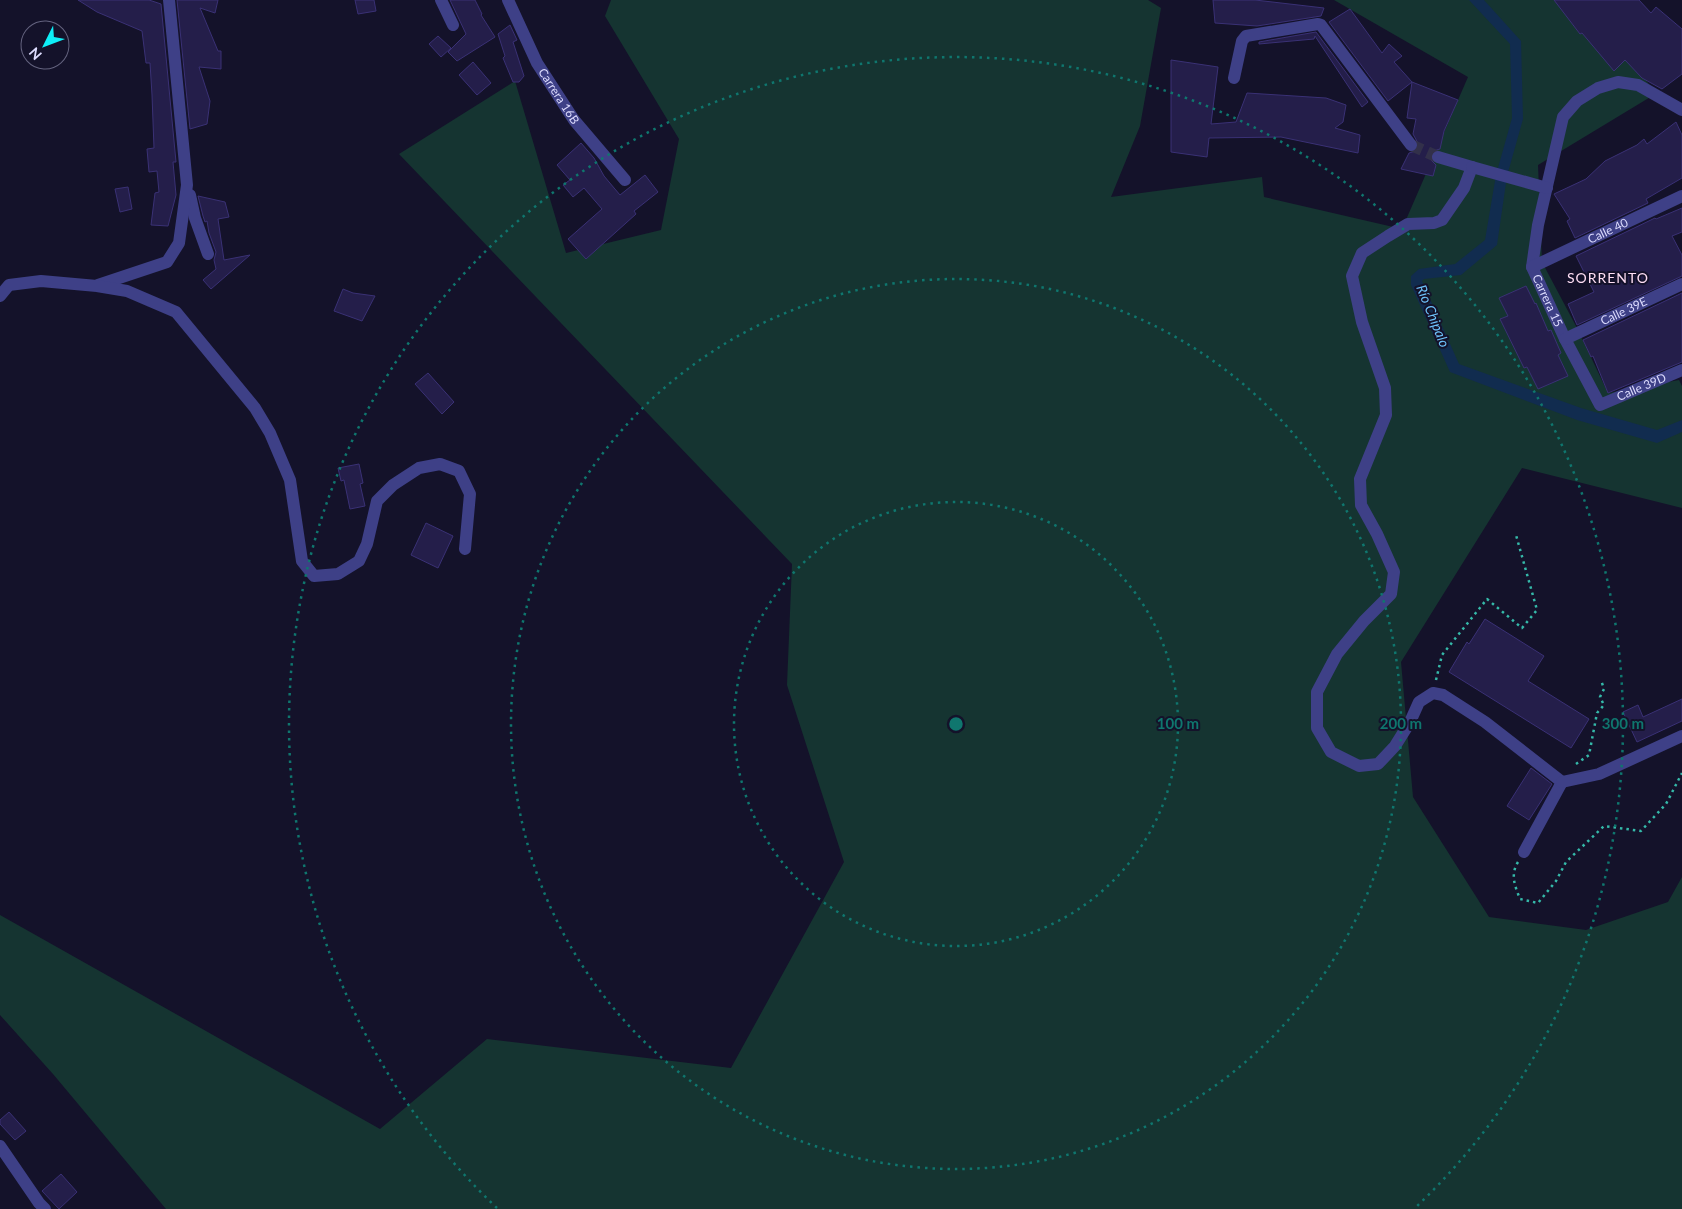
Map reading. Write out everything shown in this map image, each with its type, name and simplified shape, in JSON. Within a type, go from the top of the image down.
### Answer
[{"type":"street","points":[[170,0],[188,186],[195,218],[208,254]]},
{"type":"street","points":[[441,0],[453,25]]},
{"type":"street","name":"Carrera 16B","points":[[508,0],[537,63],[574,120],[626,180]]},
{"type":"street","points":[[1234,78],[1242,40],[1246,36],[1321,25],[1396,128],[1411,145]]},
{"type":"street","name":"Carrera 15","points":[[1600,405],[1565,339],[1532,267],[1538,225],[1563,117],[1577,100],[1598,88],[1618,82],[1638,85],[1682,110]]},
{"type":"street","points":[[1438,157],[1547,188]]},
{"type":"street","points":[[1472,167],[1464,188],[1442,220],[1434,223],[1408,224],[1388,236],[1362,253],[1352,276],[1362,322],[1385,388],[1386,397],[1386,415],[1360,479],[1361,505],[1377,534],[1394,572],[1391,594],[1364,621],[1337,654],[1317,692],[1317,728],[1331,752],[1359,766],[1378,764],[1395,746],[1410,722],[1419,702],[1433,694],[1443,695],[1485,722],[1562,782]]},
{"type":"street","points":[[97,286],[166,262],[179,243],[188,186]]},
{"type":"street","name":"Calle 40","points":[[1532,267],[1682,196]]},
{"type":"street","points":[[0,296],[9,285],[41,281],[97,286],[127,291],[176,312],[255,408],[270,433],[290,480],[302,561],[314,576],[338,574],[359,561],[367,544],[377,501],[393,485],[419,468],[440,464],[459,471],[470,494],[465,549]]},
{"type":"street","name":"Calle 39E","points":[[1565,339],[1682,284]]},
{"type":"street","name":"Calle 39D","points":[[1600,405],[1682,370]]},
{"type":"street","points":[[1524,852],[1562,782],[1599,774],[1682,736]]},
{"type":"street","points":[[0,1146],[45,1209]]},
{"type":"path","points":[[1433,694],[1442,655],[1487,598],[1522,628],[1537,610],[1516,535]]},
{"type":"path","points":[[1562,782],[1569,767],[1589,755],[1597,713],[1604,705],[1600,697],[1604,689],[1601,680]]},
{"type":"path","points":[[1524,852],[1515,868],[1513,880],[1520,899],[1538,903],[1556,881],[1566,862],[1604,826],[1641,831],[1666,804],[1682,773]]},
{"type":"green space","points":[[611,0],[1148,0],[1161,8],[1140,126],[1111,197],[1262,177],[1264,197],[1402,229],[1468,77],[1334,0],[1574,0],[1657,93],[1538,165],[1542,262],[1577,328],[1608,393],[1679,380],[1682,386],[1682,508],[1522,468],[1401,662],[1413,797],[1489,917],[1586,930],[1668,902],[1682,877],[1682,1209],[166,1209],[53,1074],[0,1015],[0,915],[380,1129],[487,1039],[731,1068],[844,862],[787,685],[792,564],[399,154],[515,81],[566,253],[661,230],[679,139],[605,16]]},
{"type":"water","name":"Río Chipalo","points":[[1469,0],[1484,0],[1521,41],[1523,119],[1507,176],[1497,245],[1461,275],[1424,279],[1422,281],[1459,364],[1581,408],[1657,430],[1682,420],[1682,432],[1657,443],[1577,420],[1450,372],[1411,285],[1411,276],[1419,269],[1455,264],[1485,240],[1496,175],[1512,118],[1510,44]]},
{"type":"building","points":[[78,0],[149,0],[161,4],[176,162],[173,162],[176,195],[168,226],[151,225],[155,193],[159,192],[157,171],[149,172],[147,149],[154,148],[152,95],[150,63],[146,63],[142,31],[97,12]]},
{"type":"building","points":[[177,0],[218,0],[215,13],[200,8],[218,51],[221,51],[221,69],[199,67],[210,101],[207,124],[190,129]]},
{"type":"building","points":[[355,0],[374,0],[376,11],[358,14]]},
{"type":"building","points":[[450,0],[475,0],[481,15],[495,37],[457,61],[448,52],[466,34]]},
{"type":"building","points":[[1213,0],[1255,0],[1324,8],[1321,16],[1257,26],[1215,23]]},
{"type":"building","points":[[1554,0],[1639,0],[1651,13],[1656,7],[1682,29],[1682,74],[1662,89],[1642,78],[1625,60],[1614,71],[1582,33],[1580,34]]},
{"type":"building","points":[[1350,9],[1382,53],[1389,44],[1402,56],[1394,62],[1412,82],[1388,101],[1329,22]]},
{"type":"building","points":[[510,25],[517,40],[513,42],[524,76],[519,82],[513,82],[503,58],[505,56],[498,34]]},
{"type":"building","points":[[1316,32],[1368,102],[1362,107],[1315,36],[1314,39],[1259,44],[1259,42]]},
{"type":"building","points":[[438,36],[451,48],[441,57],[429,44]]},
{"type":"building","points":[[1171,60],[1218,67],[1211,124],[1236,122],[1247,93],[1326,98],[1346,105],[1343,122],[1335,128],[1360,135],[1358,153],[1281,137],[1209,138],[1207,157],[1171,152]]},
{"type":"building","points":[[473,62],[491,83],[477,95],[459,75]]},
{"type":"building","points":[[1412,82],[1458,100],[1444,131],[1440,149],[1430,154],[1430,159],[1436,165],[1433,176],[1401,169],[1409,153],[1416,151],[1419,145],[1413,134],[1416,119],[1407,118]]},
{"type":"building","points":[[1676,122],[1682,135],[1682,178],[1646,199],[1648,203],[1575,238],[1567,221],[1570,219],[1554,194],[1586,179],[1605,161],[1637,145],[1644,139],[1647,144]]},
{"type":"building","points":[[581,143],[620,195],[645,175],[658,192],[634,211],[636,214],[586,259],[568,239],[602,209],[584,188],[573,197],[563,185],[570,180],[557,165]]},
{"type":"building","points":[[128,187],[132,209],[120,212],[115,189]]},
{"type":"building","points":[[198,196],[225,202],[229,217],[218,219],[224,260],[250,255],[211,289],[203,280],[216,269],[214,260],[216,252]]},
{"type":"building","points":[[1682,208],[1682,232],[1672,236],[1682,255],[1682,276],[1577,325],[1568,304],[1594,292],[1576,256],[1655,218]]},
{"type":"building","points":[[1526,286],[1536,303],[1548,331],[1551,330],[1561,353],[1558,355],[1568,376],[1538,389],[1527,367],[1524,368],[1500,319],[1508,316],[1499,298]]},
{"type":"building","points":[[343,289],[353,293],[375,296],[362,321],[334,311]]},
{"type":"building","points":[[1682,293],[1682,362],[1608,393],[1593,356],[1591,357],[1583,340]]},
{"type":"building","points":[[428,373],[454,402],[442,414],[415,384]]},
{"type":"building","points":[[359,464],[363,483],[360,484],[365,506],[350,509],[344,480],[341,481],[338,468]]},
{"type":"building","points":[[426,523],[453,536],[438,568],[411,555]]},
{"type":"building","points":[[1485,619],[1544,656],[1528,681],[1589,719],[1571,748],[1449,672],[1467,642],[1469,644]]},
{"type":"building","points":[[1682,699],[1682,721],[1637,742],[1623,712],[1638,705],[1643,717]]},
{"type":"building","points":[[1531,768],[1552,784],[1529,820],[1507,806]]},
{"type":"building","points":[[9,1112],[26,1131],[15,1140],[0,1124],[0,1120]]},
{"type":"building","points":[[61,1174],[77,1192],[59,1209],[42,1191]]},
{"type":"tunnel","points":[[1411,145],[1438,157]]},
{"type":"district","name":"SORRENTO","points":[[1608,278]]}]
